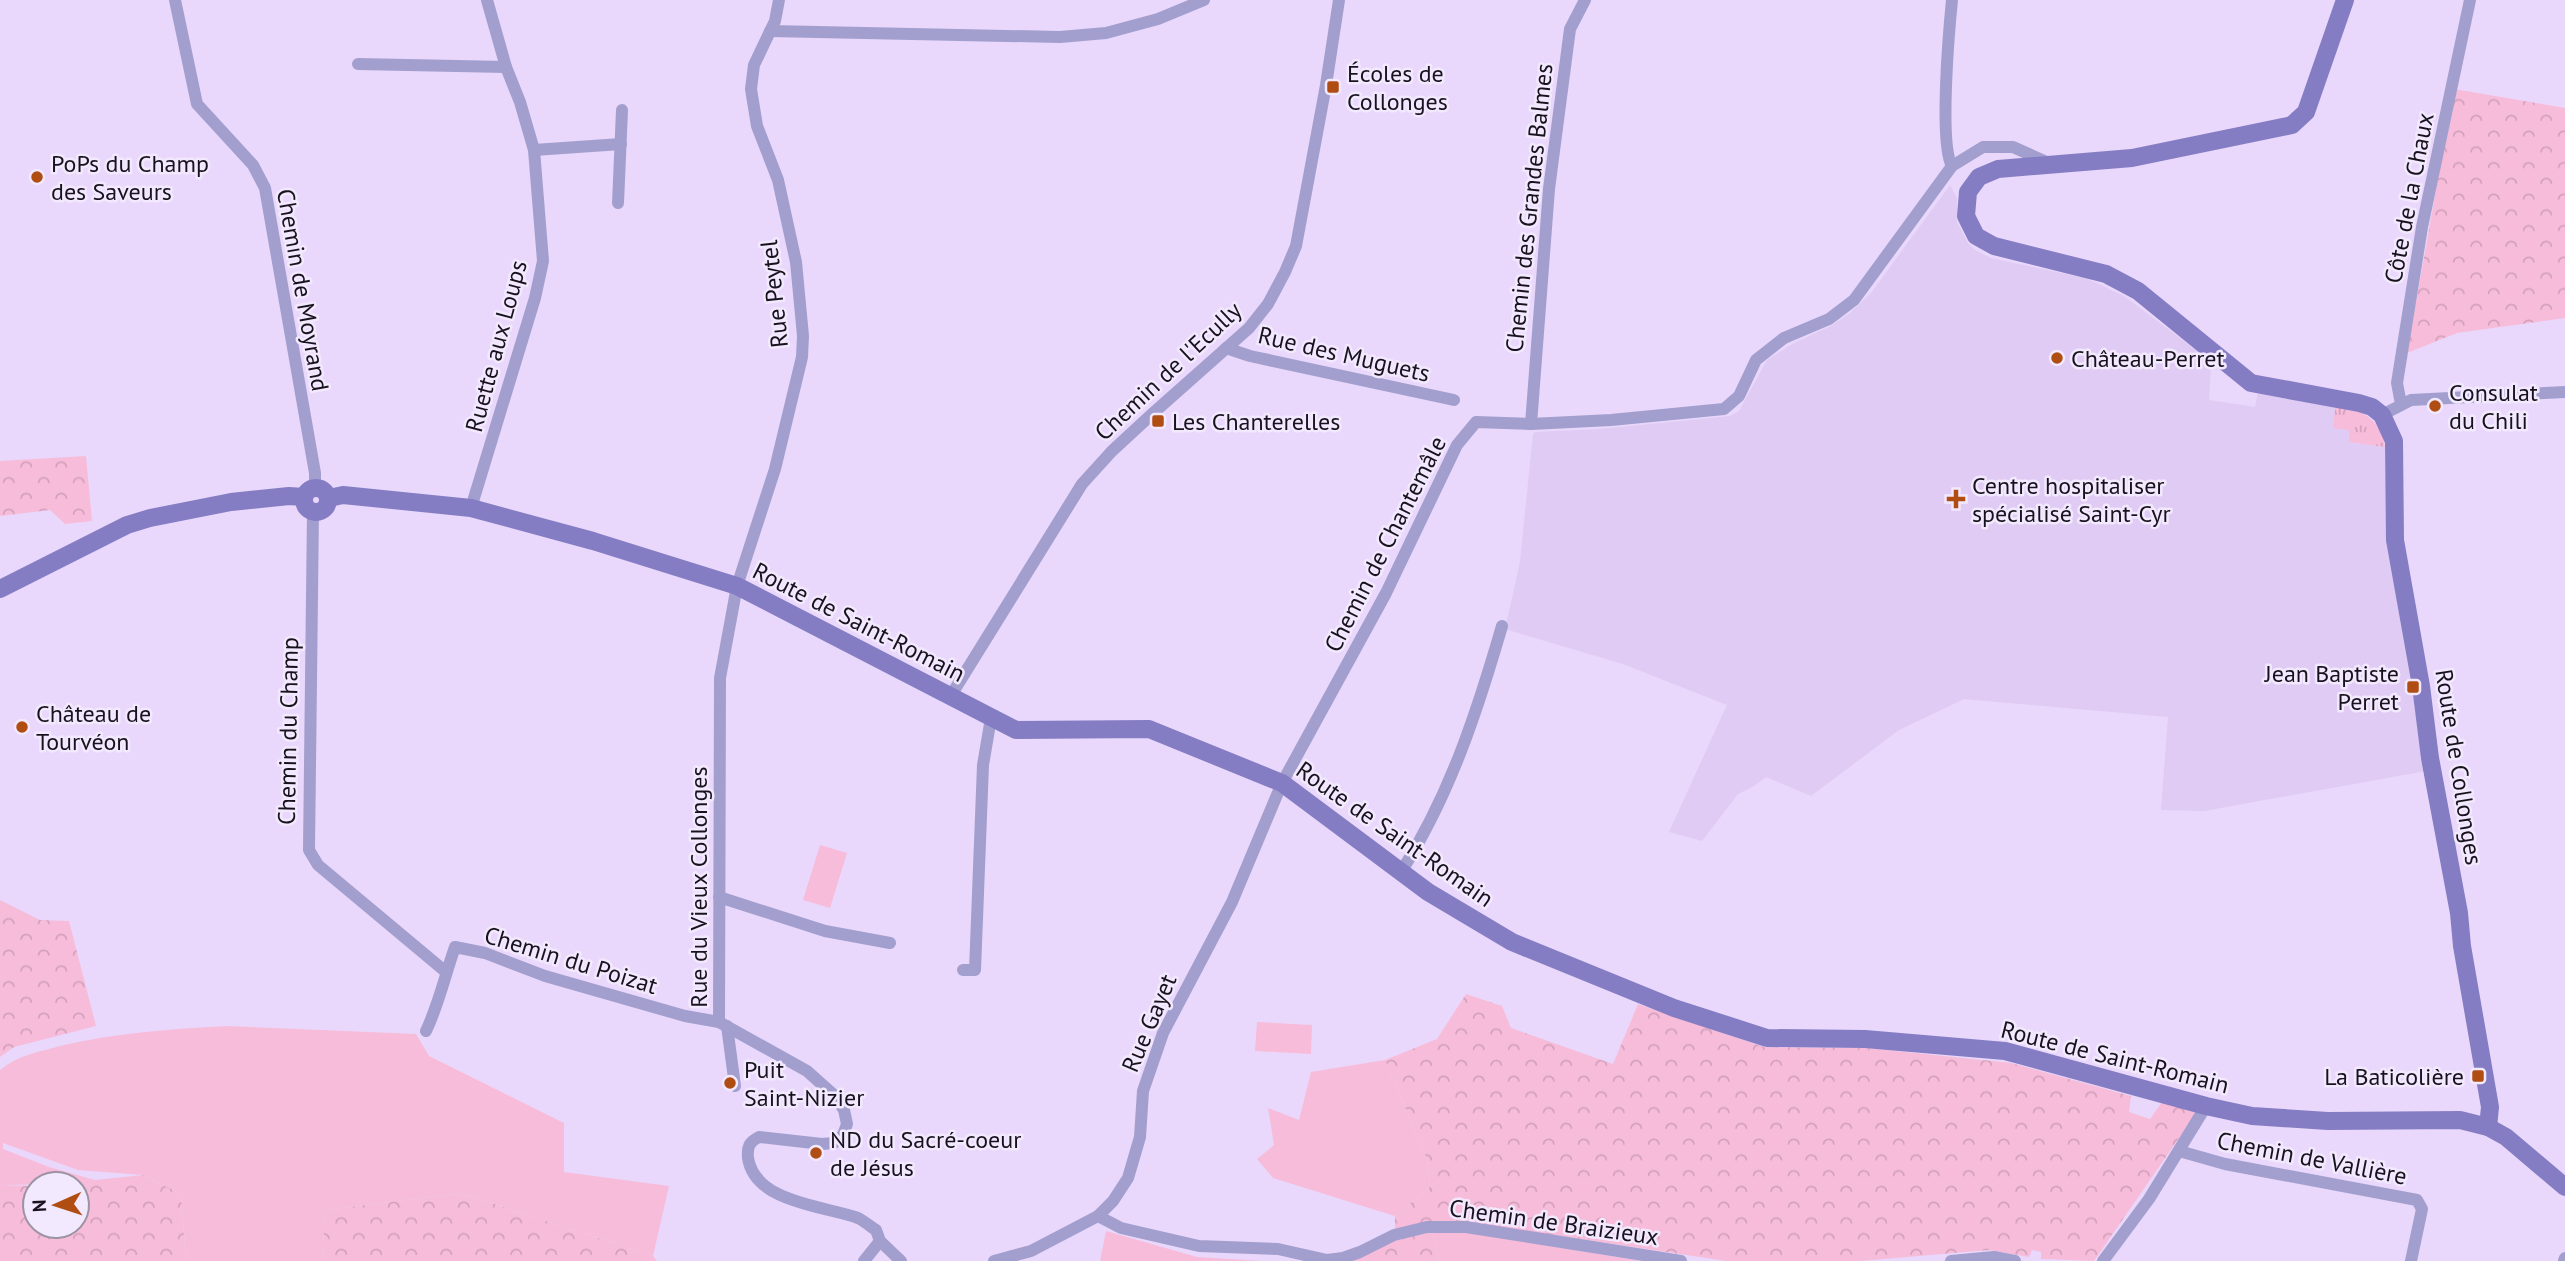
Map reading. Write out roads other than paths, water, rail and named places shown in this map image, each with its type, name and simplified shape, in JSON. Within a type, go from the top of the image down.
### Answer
[{"type":"main road","points":[[2345,0],[2306,112],[2292,125],[2132,158],[1998,169],[1979,177],[1968,192],[1966,216],[1976,236],[1994,246],[2106,274],[2138,292],[2251,383],[2359,403],[2372,407],[2382,415]]},
{"type":"main road","name":"Route de Collonges","points":[[2382,415],[2393,441],[2395,540],[2490,1107],[2488,1128]]},
{"type":"main road","name":"Route de Saint-Romain","points":[[0,589],[127,525],[231,502],[343,495],[471,508],[593,541],[737,586],[1016,730],[1149,730],[1282,783],[1427,892],[1512,942],[1674,1008],[1768,1038],[1865,1039],[2005,1051],[2206,1106],[2280,1119],[2460,1120],[2488,1128],[2506,1137],[2565,1186]]},
{"type":"street","name":"Chemin de Moyrand","points":[[176,0],[197,104],[253,165],[265,188],[315,473],[315,498]]},
{"type":"street","name":"Ruette aux Loups","points":[[471,508],[535,298],[543,261],[534,150],[487,0]]},
{"type":"street","name":"Rue Peytel","points":[[737,586],[775,469],[802,357],[803,336],[796,262],[778,180],[757,126],[751,89],[754,65],[770,31],[779,0]]},
{"type":"street","points":[[770,31],[1060,37],[1106,33],[1158,19],[1204,0]]},
{"type":"street","name":"Chemin de l'Ecully","points":[[950,697],[1082,484],[1112,451],[1249,328],[1268,304],[1296,246],[1339,0]]},
{"type":"street","name":"Chemin des Grandes Balmes","points":[[1531,424],[1549,189],[1570,29],[1586,0]]},
{"type":"street","points":[[1952,0],[1948,47],[1947,138],[1952,166]]},
{"type":"street","name":"Côte de la Chaux","points":[[2401,404],[2397,383],[2422,227],[2470,0]]},
{"type":"street","points":[[358,64],[506,67]]},
{"type":"street","points":[[618,203],[622,110]]},
{"type":"street","points":[[534,150],[621,144]]},
{"type":"street","name":"Chemin de Chantemâle","points":[[1282,783],[1387,593],[1457,445],[1476,422],[1531,424],[1611,420],[1724,409],[1739,396],[1756,360],[1784,338],[1829,319],[1854,300],[1952,166],[1983,148],[1993,147],[2013,147],[2051,164]]},
{"type":"street","name":"Rue des Muguets","points":[[1226,348],[1250,356],[1454,400]]},
{"type":"street","points":[[2382,415],[2411,400],[2565,391]]},
{"type":"street","name":"Chemin du Champ","points":[[315,498],[309,850],[318,865],[446,972]]},
{"type":"street","name":"Rue du Vieux Collonges","points":[[737,586],[720,678],[719,897],[723,1024],[807,1072],[835,1096],[844,1110],[847,1124],[843,1135],[834,1143],[759,1137],[751,1141],[747,1150],[750,1165],[767,1187],[793,1201],[859,1219],[876,1230],[880,1241]]},
{"type":"street","points":[[1401,872],[1465,747],[1502,626]]},
{"type":"street","points":[[963,970],[975,970],[983,765],[991,718]]},
{"type":"street","name":"Rue Gayet","points":[[995,1261],[1031,1251],[1098,1216],[1113,1201],[1128,1178],[1140,1137],[1143,1091],[1163,1033],[1232,902],[1282,783]]},
{"type":"street","points":[[719,897],[825,931],[890,943]]},
{"type":"street","name":"Chemin du Poizat","points":[[426,1031],[437,1007],[455,947],[485,953],[545,976],[685,1016],[723,1024]]},
{"type":"street","points":[[723,1024],[735,1086]]},
{"type":"street","points":[[2103,1261],[2142,1208],[2206,1106]]},
{"type":"street","name":"Chemin de Vallière","points":[[2179,1151],[2225,1164],[2417,1200],[2422,1209],[2411,1261]]},
{"type":"street","name":"Chemin de Braizieux","points":[[1098,1216],[1121,1228],[1199,1246],[1278,1249],[1327,1260],[1360,1252],[1394,1235],[1427,1227],[1466,1227],[1681,1261]]},
{"type":"street","points":[[864,1261],[880,1241],[901,1261]]},
{"type":"street","points":[[1951,1261],[1994,1257],[2015,1261]]},
{"type":"place","name":"Écoles de Collonges","points":[[1333,87]]},
{"type":"place","name":"PoPs du Champ des Saveurs","points":[[37,177]]},
{"type":"place","name":"Château-Perret","points":[[2057,358]]},
{"type":"place","name":"Consulat du Chili","points":[[2435,406]]},
{"type":"place","name":"Les Chanterelles","points":[[1158,421]]},
{"type":"place","name":"Centre hospitaliser spécialisé Saint-Cyr","points":[[1956,499]]},
{"type":"place","name":"Jean Baptiste Perret","points":[[2413,687]]},
{"type":"place","name":"Château de Tourvéon","points":[[22,727]]},
{"type":"place","name":"La Baticolière","points":[[2478,1076]]},
{"type":"place","name":"Puit Saint-Nizier","points":[[730,1083]]},
{"type":"place","name":"ND du Sacré-coeur de Jésus","points":[[816,1153]]}]
